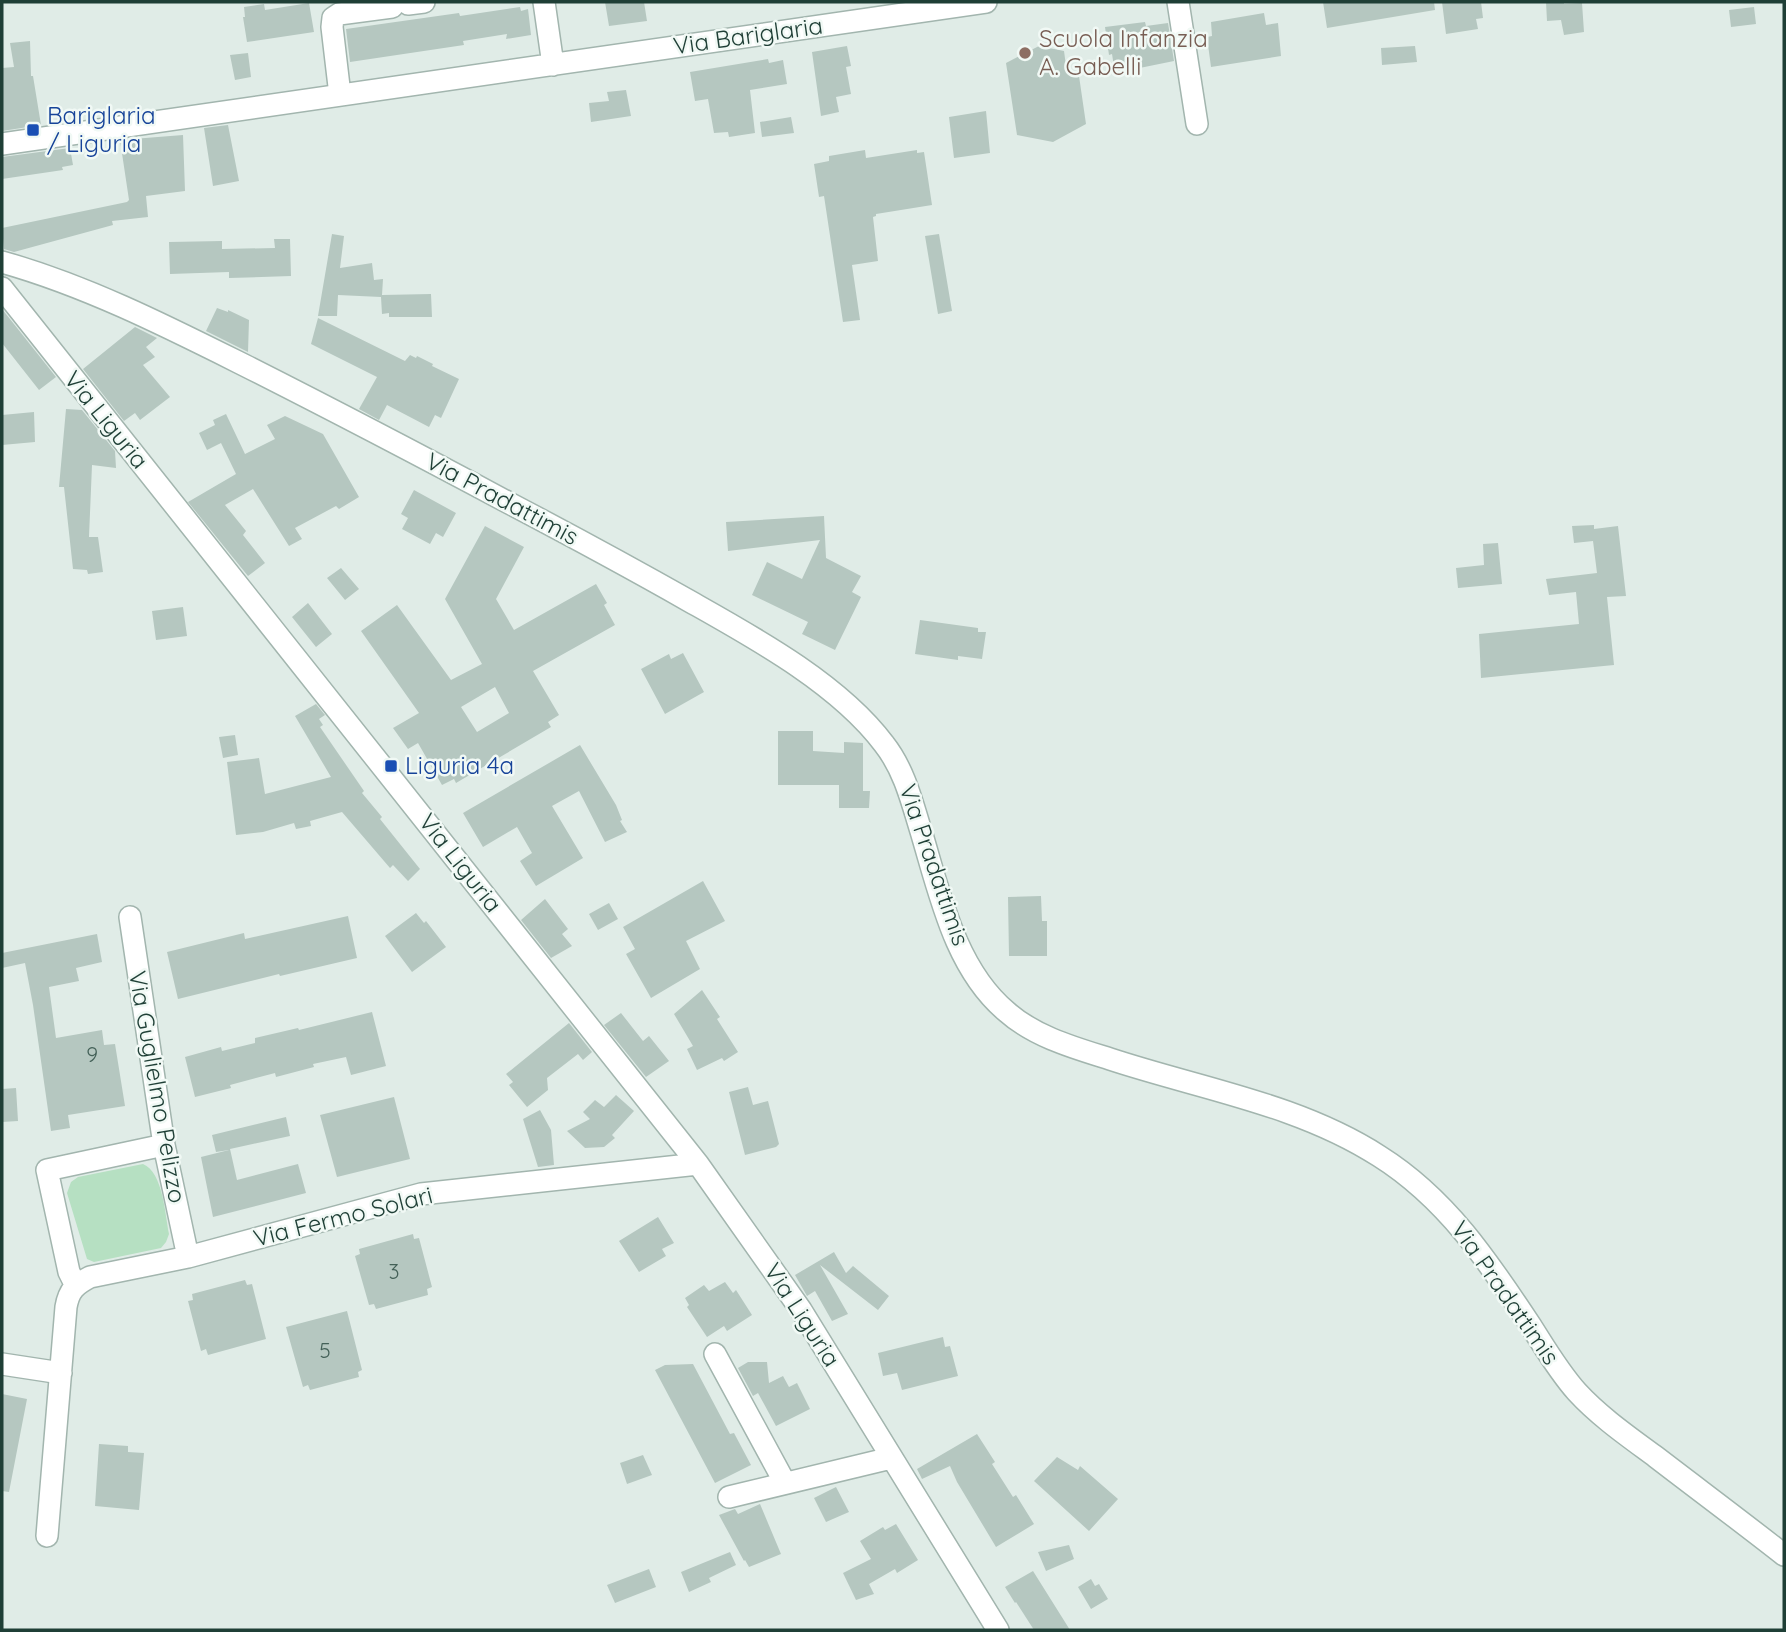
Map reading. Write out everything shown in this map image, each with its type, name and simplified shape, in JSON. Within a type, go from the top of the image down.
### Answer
[{"type":"street","points":[[544,2],[552,65]]},
{"type":"street","name":"Via Bariglaria","points":[[2,145],[986,2]]},
{"type":"street","points":[[1178,2],[1197,124]]},
{"type":"street","points":[[340,95],[333,18],[339,14],[408,4]]},
{"type":"street","name":"Via Pradattimis","points":[[2,262],[37,273],[144,316],[295,391],[612,557],[731,624],[788,660],[821,684],[869,726],[897,763],[958,942],[979,981],[1004,1011],[1033,1031],[1091,1053],[1290,1112],[1342,1134],[1384,1159],[1421,1186],[1455,1220],[1485,1257],[1560,1370],[1585,1400],[1609,1422],[1784,1555]]},
{"type":"street","name":"Via Liguria","points":[[2,289],[698,1164],[801,1310],[998,1630]]},
{"type":"street","name":"Via Guglielmo Pelizzo","points":[[130,917],[164,1145],[188,1257]]},
{"type":"street","points":[[47,1536],[66,1307],[68,1295],[75,1284],[69,1272],[47,1170],[164,1145]]},
{"type":"street","name":"Via Fermo Solari","points":[[75,1284],[90,1277],[188,1257],[421,1194],[698,1164]]},
{"type":"street","points":[[715,1354],[785,1483]]},
{"type":"street","points":[[2,1364],[61,1373]]},
{"type":"street","points":[[729,1497],[891,1458]]},
{"type":"green space","points":[[143,1164],[150,1168],[162,1194],[169,1234],[166,1242],[161,1248],[94,1262],[87,1259],[67,1193],[71,1182],[78,1177]]},
{"type":"building","points":[[605,2],[644,2],[647,21],[609,26]]},
{"type":"building","points":[[1323,2],[1434,2],[1435,10],[1327,28]]},
{"type":"building","points":[[1442,2],[1481,2],[1483,18],[1476,19],[1478,29],[1446,34]]},
{"type":"building","points":[[1546,2],[1582,3],[1584,32],[1564,35],[1561,20],[1547,21]]},
{"type":"building","points":[[309,3],[314,32],[247,42],[244,7],[264,4],[265,10]]},
{"type":"building","points":[[520,7],[521,11],[528,9],[531,35],[506,39],[507,34],[463,41],[464,45],[350,62],[346,29]]},
{"type":"building","points":[[1754,7],[1756,24],[1731,27],[1729,10]]},
{"type":"building","points":[[1264,13],[1266,25],[1278,23],[1281,56],[1211,67],[1207,37],[1212,36],[1211,22]]},
{"type":"building","points":[[1145,22],[1146,26],[1168,23],[1174,61],[1115,73],[1105,27]]},
{"type":"building","points":[[30,41],[31,76],[41,125],[2,131],[2,68],[14,67],[10,43]]},
{"type":"building","points":[[847,46],[851,66],[846,67],[851,94],[836,97],[839,112],[821,116],[812,52]]},
{"type":"building","points":[[1039,46],[1064,51],[1067,73],[1079,76],[1086,124],[1053,142],[1017,135],[1006,63]]},
{"type":"building","points":[[1415,46],[1417,62],[1382,65],[1381,48]]},
{"type":"building","points":[[248,53],[251,77],[235,80],[230,55]]},
{"type":"building","points":[[768,59],[769,63],[783,60],[787,84],[750,90],[755,133],[729,137],[728,132],[714,133],[708,99],[695,101],[690,72]]},
{"type":"building","points":[[626,90],[631,116],[591,122],[589,103],[609,101],[607,92]]},
{"type":"building","points":[[986,111],[990,153],[954,158],[949,117]]},
{"type":"building","points":[[791,117],[794,133],[762,137],[760,122]]},
{"type":"building","points":[[228,125],[239,181],[213,186],[204,128]]},
{"type":"building","points":[[183,135],[185,191],[146,196],[148,217],[112,221],[113,225],[14,252],[4,249],[2,228],[127,202],[129,200],[120,140]]},
{"type":"building","points":[[70,148],[73,165],[62,167],[63,170],[2,179],[2,157]]},
{"type":"building","points":[[865,150],[866,158],[917,150],[917,153],[924,152],[932,205],[876,214],[873,217],[878,261],[852,265],[860,320],[843,322],[824,196],[819,197],[814,164],[829,161],[829,156]]},
{"type":"building","points":[[332,234],[344,236],[340,268],[372,263],[374,280],[383,279],[382,295],[431,294],[432,317],[389,317],[389,313],[382,314],[381,297],[338,295],[337,316],[318,316]]},
{"type":"building","points":[[939,234],[952,311],[938,314],[925,236]]},
{"type":"building","points":[[274,239],[290,239],[291,276],[229,278],[229,272],[170,274],[169,242],[222,241],[222,249],[275,248]]},
{"type":"building","points":[[217,308],[249,320],[248,352],[206,331]]},
{"type":"building","points":[[2,309],[56,377],[39,390],[2,343]]},
{"type":"building","points":[[318,318],[405,361],[410,355],[416,358],[417,356],[459,379],[441,418],[435,415],[429,427],[387,405],[379,420],[359,409],[377,377],[311,344]]},
{"type":"building","points":[[135,327],[157,338],[146,347],[155,357],[143,365],[170,397],[140,420],[135,413],[124,421],[83,369]]},
{"type":"building","points":[[66,409],[82,410],[115,451],[116,468],[92,465],[89,537],[98,537],[103,572],[88,574],[87,570],[73,569],[64,487],[59,487]]},
{"type":"building","points":[[34,412],[35,442],[2,445],[2,415]]},
{"type":"building","points":[[226,414],[245,454],[275,439],[267,425],[285,416],[323,434],[359,497],[295,528],[302,539],[289,546],[253,489],[225,505],[246,531],[243,535],[265,563],[248,576],[188,502],[236,474],[221,443],[207,450],[199,433],[215,425],[213,420]]},
{"type":"building","points":[[414,490],[456,513],[443,537],[436,533],[430,544],[402,529],[408,518],[401,514]]},
{"type":"building","points":[[824,516],[826,558],[861,576],[852,592],[861,597],[835,650],[802,634],[808,622],[752,595],[767,562],[802,579],[820,540],[728,551],[726,522]]},
{"type":"building","points":[[1594,525],[1594,529],[1618,526],[1626,596],[1607,597],[1614,665],[1481,678],[1479,634],[1579,624],[1576,592],[1549,595],[1546,579],[1597,573],[1593,541],[1574,543],[1572,526]]},
{"type":"building","points":[[485,526],[524,547],[496,599],[514,630],[596,584],[615,625],[533,671],[559,715],[548,722],[551,727],[456,783],[454,779],[442,785],[418,743],[408,749],[393,728],[419,713],[361,631],[397,605],[451,680],[482,664],[445,599]],"holes":[[[495,687],[509,713],[477,732],[461,707]]]},
{"type":"building","points":[[1498,543],[1502,584],[1458,588],[1456,568],[1484,565],[1483,544]]},
{"type":"building","points":[[341,568],[359,589],[345,600],[327,578]]},
{"type":"building","points":[[308,603],[332,634],[316,647],[292,617]]},
{"type":"building","points":[[183,607],[187,636],[156,640],[152,611]]},
{"type":"building","points":[[920,620],[978,628],[978,632],[986,632],[982,659],[958,656],[958,660],[915,654]]},
{"type":"building","points":[[683,653],[704,692],[665,714],[641,669],[669,654],[671,659]]},
{"type":"building","points":[[316,704],[325,715],[319,719],[323,725],[320,727],[364,791],[362,793],[382,817],[380,819],[420,869],[408,881],[393,865],[390,868],[342,812],[310,821],[311,826],[296,829],[294,823],[263,832],[236,835],[227,762],[259,758],[265,794],[331,777],[295,716]]},
{"type":"building","points":[[778,731],[813,731],[813,751],[844,753],[844,742],[863,743],[863,791],[870,791],[869,808],[839,808],[839,785],[778,785]]},
{"type":"building","points":[[235,735],[238,755],[223,758],[219,737]]},
{"type":"building","points":[[580,745],[616,805],[622,820],[620,821],[627,832],[605,842],[579,791],[552,806],[583,858],[536,886],[520,861],[532,853],[517,827],[483,847],[463,813]]},
{"type":"building","points":[[703,881],[725,921],[686,941],[700,969],[651,998],[626,954],[635,949],[623,927]]},
{"type":"building","points":[[1041,896],[1042,921],[1047,921],[1047,956],[1009,956],[1008,897]]},
{"type":"building","points":[[545,899],[568,929],[562,934],[572,946],[551,958],[521,920]]},
{"type":"building","points":[[609,903],[618,919],[598,930],[589,914]]},
{"type":"building","points":[[416,913],[424,923],[426,921],[446,947],[412,972],[385,936]]},
{"type":"building","points":[[348,916],[357,958],[178,999],[167,952],[244,933],[245,939]]},
{"type":"building","points":[[97,934],[102,962],[76,968],[79,981],[49,987],[56,1038],[102,1030],[104,1045],[115,1044],[125,1106],[68,1115],[70,1128],[51,1131],[25,963],[2,968],[2,953]]},
{"type":"building","points":[[702,990],[738,1052],[724,1061],[722,1058],[697,1070],[687,1049],[693,1046],[674,1014]]},
{"type":"building","points":[[372,1012],[386,1066],[351,1075],[346,1057],[313,1064],[314,1067],[276,1077],[275,1073],[195,1097],[185,1057],[221,1047],[222,1051],[255,1043],[255,1038]]},
{"type":"building","points":[[621,1013],[643,1041],[649,1036],[669,1061],[646,1077],[604,1025]]},
{"type":"building","points":[[569,1023],[592,1052],[583,1060],[578,1054],[547,1078],[548,1090],[527,1107],[509,1085],[513,1082],[506,1074]]},
{"type":"building","points":[[748,1087],[753,1105],[768,1101],[779,1144],[745,1155],[729,1092]]},
{"type":"building","points":[[16,1088],[18,1121],[2,1122],[2,1089]]},
{"type":"building","points":[[616,1095],[634,1111],[612,1135],[615,1138],[604,1147],[585,1148],[567,1131],[590,1119],[583,1112],[595,1100],[604,1107]]},
{"type":"building","points":[[394,1097],[410,1159],[337,1177],[320,1115]]},
{"type":"building","points":[[540,1110],[551,1130],[554,1165],[538,1167],[523,1119]]},
{"type":"building","points":[[286,1117],[290,1136],[230,1149],[237,1180],[298,1164],[306,1193],[213,1217],[201,1157],[229,1150],[216,1152],[212,1135]]},
{"type":"building","points":[[658,1217],[674,1243],[662,1249],[666,1256],[639,1272],[619,1241]]},
{"type":"building","points":[[413,1234],[414,1239],[419,1238],[432,1287],[427,1289],[428,1295],[376,1309],[374,1304],[369,1305],[355,1256],[360,1254],[359,1249]]},
{"type":"building","points":[[834,1252],[846,1273],[853,1266],[889,1296],[878,1310],[820,1265],[848,1314],[832,1321],[815,1291],[807,1296],[795,1275]]},
{"type":"building","points":[[245,1280],[247,1285],[252,1284],[266,1339],[208,1355],[206,1349],[201,1351],[188,1301],[193,1300],[192,1294]]},
{"type":"building","points":[[725,1282],[733,1293],[736,1290],[752,1315],[727,1331],[724,1326],[707,1337],[687,1307],[689,1305],[685,1298],[704,1285],[709,1291]]},
{"type":"building","points":[[347,1311],[362,1370],[358,1372],[359,1377],[310,1390],[308,1385],[303,1387],[286,1327]]},
{"type":"building","points":[[943,1337],[945,1347],[950,1346],[958,1376],[902,1390],[897,1373],[883,1376],[878,1353]]},
{"type":"building","points":[[748,1362],[767,1362],[769,1383],[783,1376],[789,1387],[797,1383],[810,1409],[776,1426],[758,1393],[753,1396],[738,1368]]},
{"type":"building","points":[[693,1364],[730,1434],[734,1433],[751,1465],[715,1483],[655,1370],[665,1365]]},
{"type":"building","points":[[2,1394],[27,1399],[9,1492],[2,1491]]},
{"type":"building","points":[[977,1434],[995,1462],[992,1464],[1034,1524],[996,1547],[950,1466],[922,1479],[917,1469]]},
{"type":"building","points":[[99,1444],[128,1446],[128,1452],[144,1453],[139,1510],[95,1506]]},
{"type":"building","points":[[643,1455],[652,1475],[627,1484],[620,1463]]},
{"type":"building","points":[[1057,1457],[1078,1470],[1080,1466],[1118,1499],[1089,1531],[1034,1481]]},
{"type":"building","points":[[836,1487],[849,1512],[826,1522],[814,1498]]},
{"type":"building","points":[[760,1504],[781,1554],[749,1567],[719,1515],[735,1509],[738,1514]]},
{"type":"building","points":[[896,1524],[918,1560],[897,1573],[895,1569],[869,1584],[874,1594],[856,1600],[843,1573],[871,1559],[860,1541],[883,1527],[885,1530]]},
{"type":"building","points":[[1069,1545],[1074,1559],[1046,1571],[1038,1552]]},
{"type":"building","points":[[730,1552],[736,1565],[709,1578],[711,1582],[689,1592],[681,1572]]},
{"type":"building","points":[[649,1569],[656,1587],[615,1603],[607,1585]]},
{"type":"building","points":[[1033,1571],[1070,1630],[1034,1630],[1015,1603],[1005,1587]]},
{"type":"building","points":[[1091,1579],[1095,1586],[1099,1584],[1108,1599],[1091,1609],[1078,1587]]},
{"type":"place","name":"Scuola Infanzia A. Gabelli","points":[[1025,53]]},
{"type":"place","name":"Bariglaria / Liguria","points":[[33,130]]},
{"type":"place","name":"Liguria 4a","points":[[391,766]]}]
